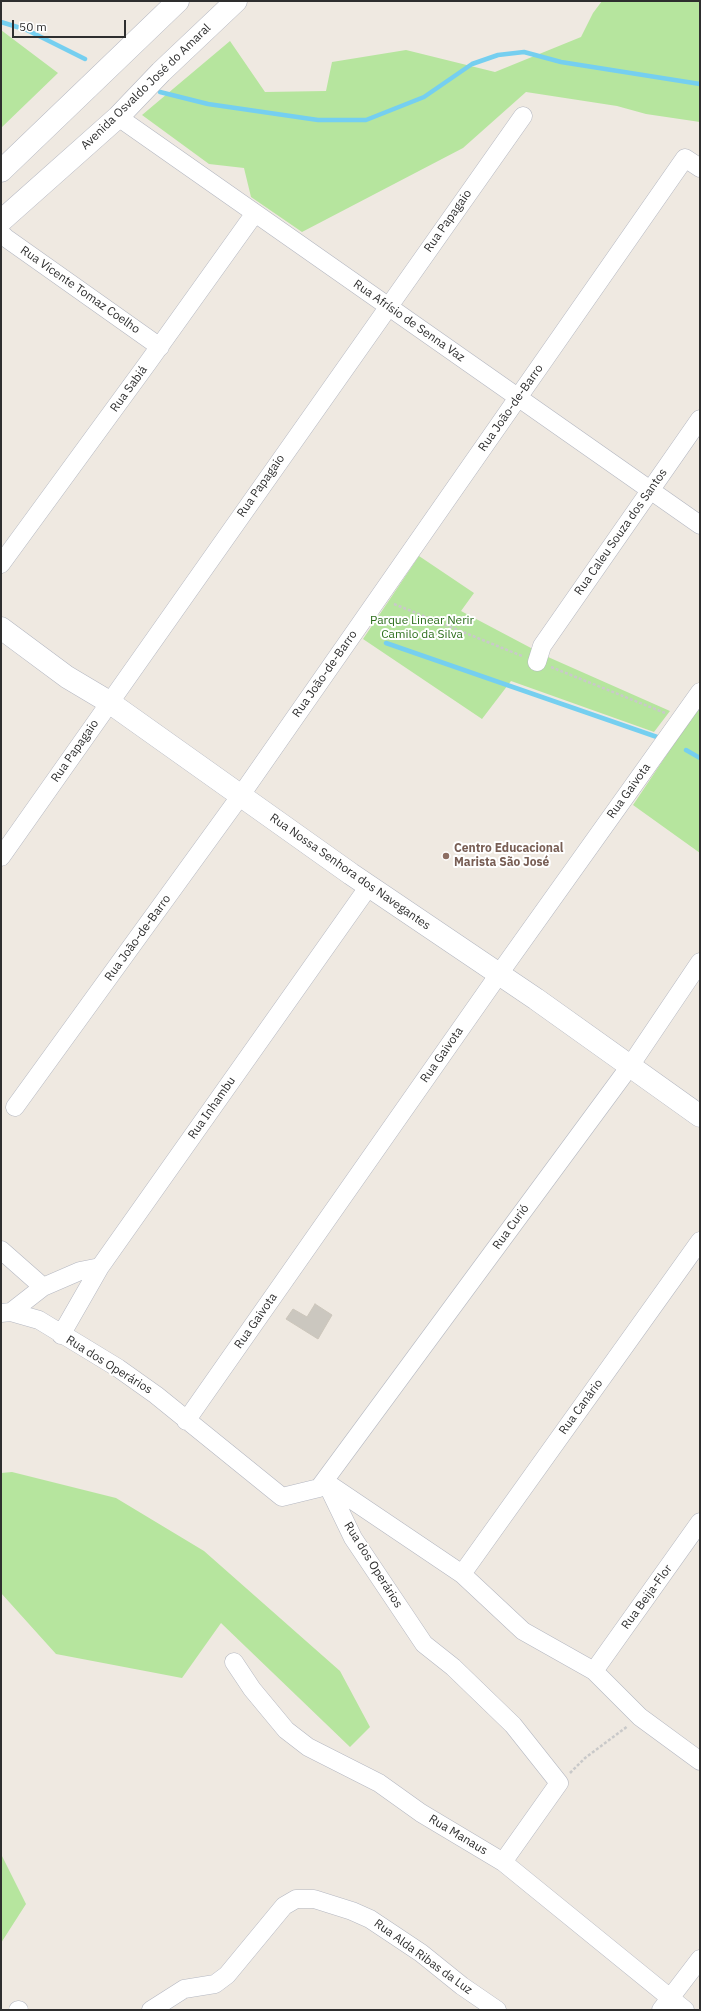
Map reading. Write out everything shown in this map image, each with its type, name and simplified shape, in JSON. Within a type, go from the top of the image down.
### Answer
[{"type":"street","points":[[1,171],[178,1]]},
{"type":"street","points":[[162,72],[167,53],[224,1]]},
{"type":"street","name":"Avenida Osvaldo José do Amaral","points":[[1,221],[118,117],[162,72],[236,1]]},
{"type":"street","name":"Rua Papagaio","points":[[1,857],[522,116]]},
{"type":"street","name":"Rua Afrísio de Senna Vaz","points":[[118,117],[700,525]]},
{"type":"street","name":"Rua João-de-Barro","points":[[15,1107],[241,795],[685,158],[700,168]]},
{"type":"street","name":"Rua Sabiá","points":[[1,564],[160,347],[255,213]]},
{"type":"street","name":"Rua Vicente Tomaz Coelho","points":[[1,232],[12,243],[160,347]]},
{"type":"street","name":"Rua Caleu Souza dos Santos","points":[[539,654],[700,418]]},
{"type":"street","name":"Rua Nossa Senhora dos Navegantes","points":[[1,628],[67,677],[109,702],[369,886],[499,974],[700,1116]]},
{"type":"street","name":"Rua Gaivota","points":[[186,1421],[499,974],[700,692]]},
{"type":"street","name":"Rua Inhambu","points":[[61,1335],[100,1267],[369,886]]},
{"type":"street","name":"Rua Curió","points":[[323,1485],[630,1066],[700,962]]},
{"type":"street","name":"Rua Canário","points":[[462,1574],[700,1241]]},
{"type":"street","points":[[1,1250],[43,1287]]},
{"type":"street","points":[[6,1312],[43,1287],[80,1271],[100,1267]]},
{"type":"street","name":"Rua dos Operários","points":[[6,1312],[39,1320],[137,1381],[282,1497],[323,1485],[353,1538],[424,1644],[453,1667],[512,1725],[559,1783]]},
{"type":"street","points":[[323,1485],[462,1574],[523,1631],[594,1671],[640,1717],[700,1761]]},
{"type":"street","name":"Rua Beija-Flor","points":[[594,1671],[700,1522]]},
{"type":"street","name":"Rua Manaus","points":[[234,1662],[252,1688],[286,1730],[308,1747],[379,1783],[421,1813],[503,1862],[666,2004],[685,2010]]},
{"type":"street","points":[[503,1862],[559,1783]]},
{"type":"street","name":"Rua Alda Ribas da Luz","points":[[151,2010],[184,1989],[215,1984],[228,1975],[239,1963],[284,1906],[296,1899],[314,1899],[352,1911],[370,1919],[421,1953],[462,1986],[497,2010]]},
{"type":"street","points":[[666,2004],[700,1960]]},
{"type":"path","points":[[559,1783],[585,1758],[640,1717]]},
{"type":"green space","points":[[602,1],[700,1],[700,122],[646,114],[617,106],[526,92],[463,148],[302,232],[251,197],[244,168],[209,164],[142,115],[230,41],[265,92],[326,91],[332,62],[406,50],[495,72],[581,37],[593,13]]},
{"type":"green space","points":[[1,30],[58,73],[1,128]]},
{"type":"green space","name":"Parque Linear Nerir Camilo da Silva","points":[[419,556],[474,593],[461,611],[548,657],[670,711],[654,732],[511,681],[482,719],[363,639]]},
{"type":"green space","points":[[700,705],[700,853],[633,805]]},
{"type":"green space","points":[[12,1472],[116,1498],[204,1551],[340,1671],[370,1727],[350,1747],[221,1623],[182,1678],[56,1654],[1,1593],[1,1473]]},
{"type":"green space","points":[[1,1854],[26,1904],[1,1943]]},
{"type":"building","points":[[315,1304],[332,1315],[318,1339],[286,1319],[293,1309],[307,1317]]},
{"type":"waterway","points":[[1,22],[27,30],[85,59]]},
{"type":"waterway","points":[[160,92],[208,104],[318,120],[366,120],[424,97],[472,64],[498,55],[524,52],[561,62],[700,84]]},
{"type":"waterway","points":[[386,643],[657,737]]},
{"type":"waterway","points":[[686,750],[700,758]]},
{"type":"place","name":"Centro Educacional Marista São José","points":[[446,856]]}]
